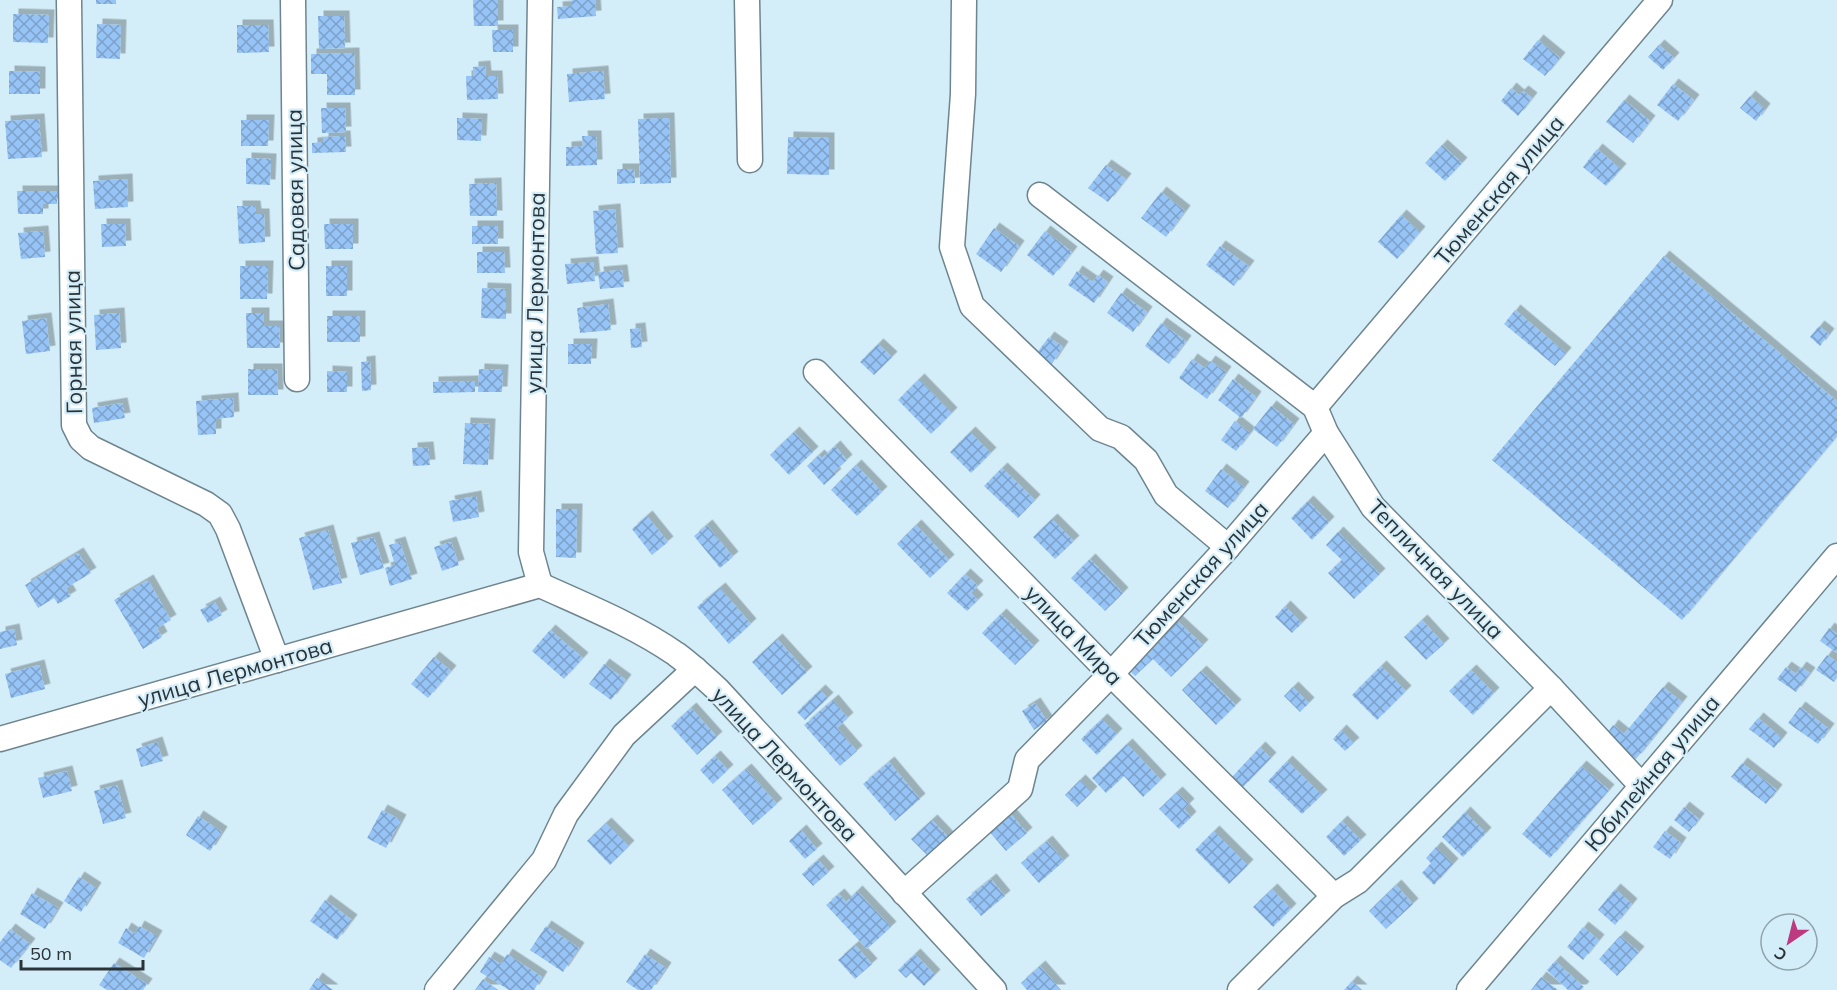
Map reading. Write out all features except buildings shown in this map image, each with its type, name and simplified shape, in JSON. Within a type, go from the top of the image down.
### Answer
[{"type":"street","name":"Горная улица","points":[[69,0],[74,425],[81,439],[91,448],[206,504],[220,514],[228,529],[278,660]]},
{"type":"street","name":"Садовая улица","points":[[293,0],[297,380]]},
{"type":"street","name":"улица Лермонтова","points":[[540,0],[531,552],[540,585]]},
{"type":"street","points":[[747,0],[750,160]]},
{"type":"street","points":[[964,0],[963,94],[952,247],[972,306],[1100,429],[1121,437],[1146,460],[1166,495],[1228,547]]},
{"type":"street","name":"Тюменская улица","points":[[1315,407],[1660,0]]},
{"type":"street","name":"Тепличная улица","points":[[1040,195],[1315,407],[1326,433],[1373,507],[1551,688],[1641,785]]},
{"type":"street","name":"улица Мира","points":[[816,372],[1112,674],[1334,896]]},
{"type":"street","name":"Тюменская улица","points":[[904,893],[1020,789],[1027,760],[1112,674],[1228,547],[1326,433]]},
{"type":"street","name":"Юбилейная улица","points":[[1469,990],[1837,556]]},
{"type":"street","name":"улица Лермонтова","points":[[0,739],[540,585],[638,631],[675,653],[695,669],[718,690],[994,990]]},
{"type":"street","points":[[437,990],[544,860],[566,814],[624,735],[695,669]]},
{"type":"street","points":[[1240,990],[1334,896],[1358,881],[1551,688]]}]
